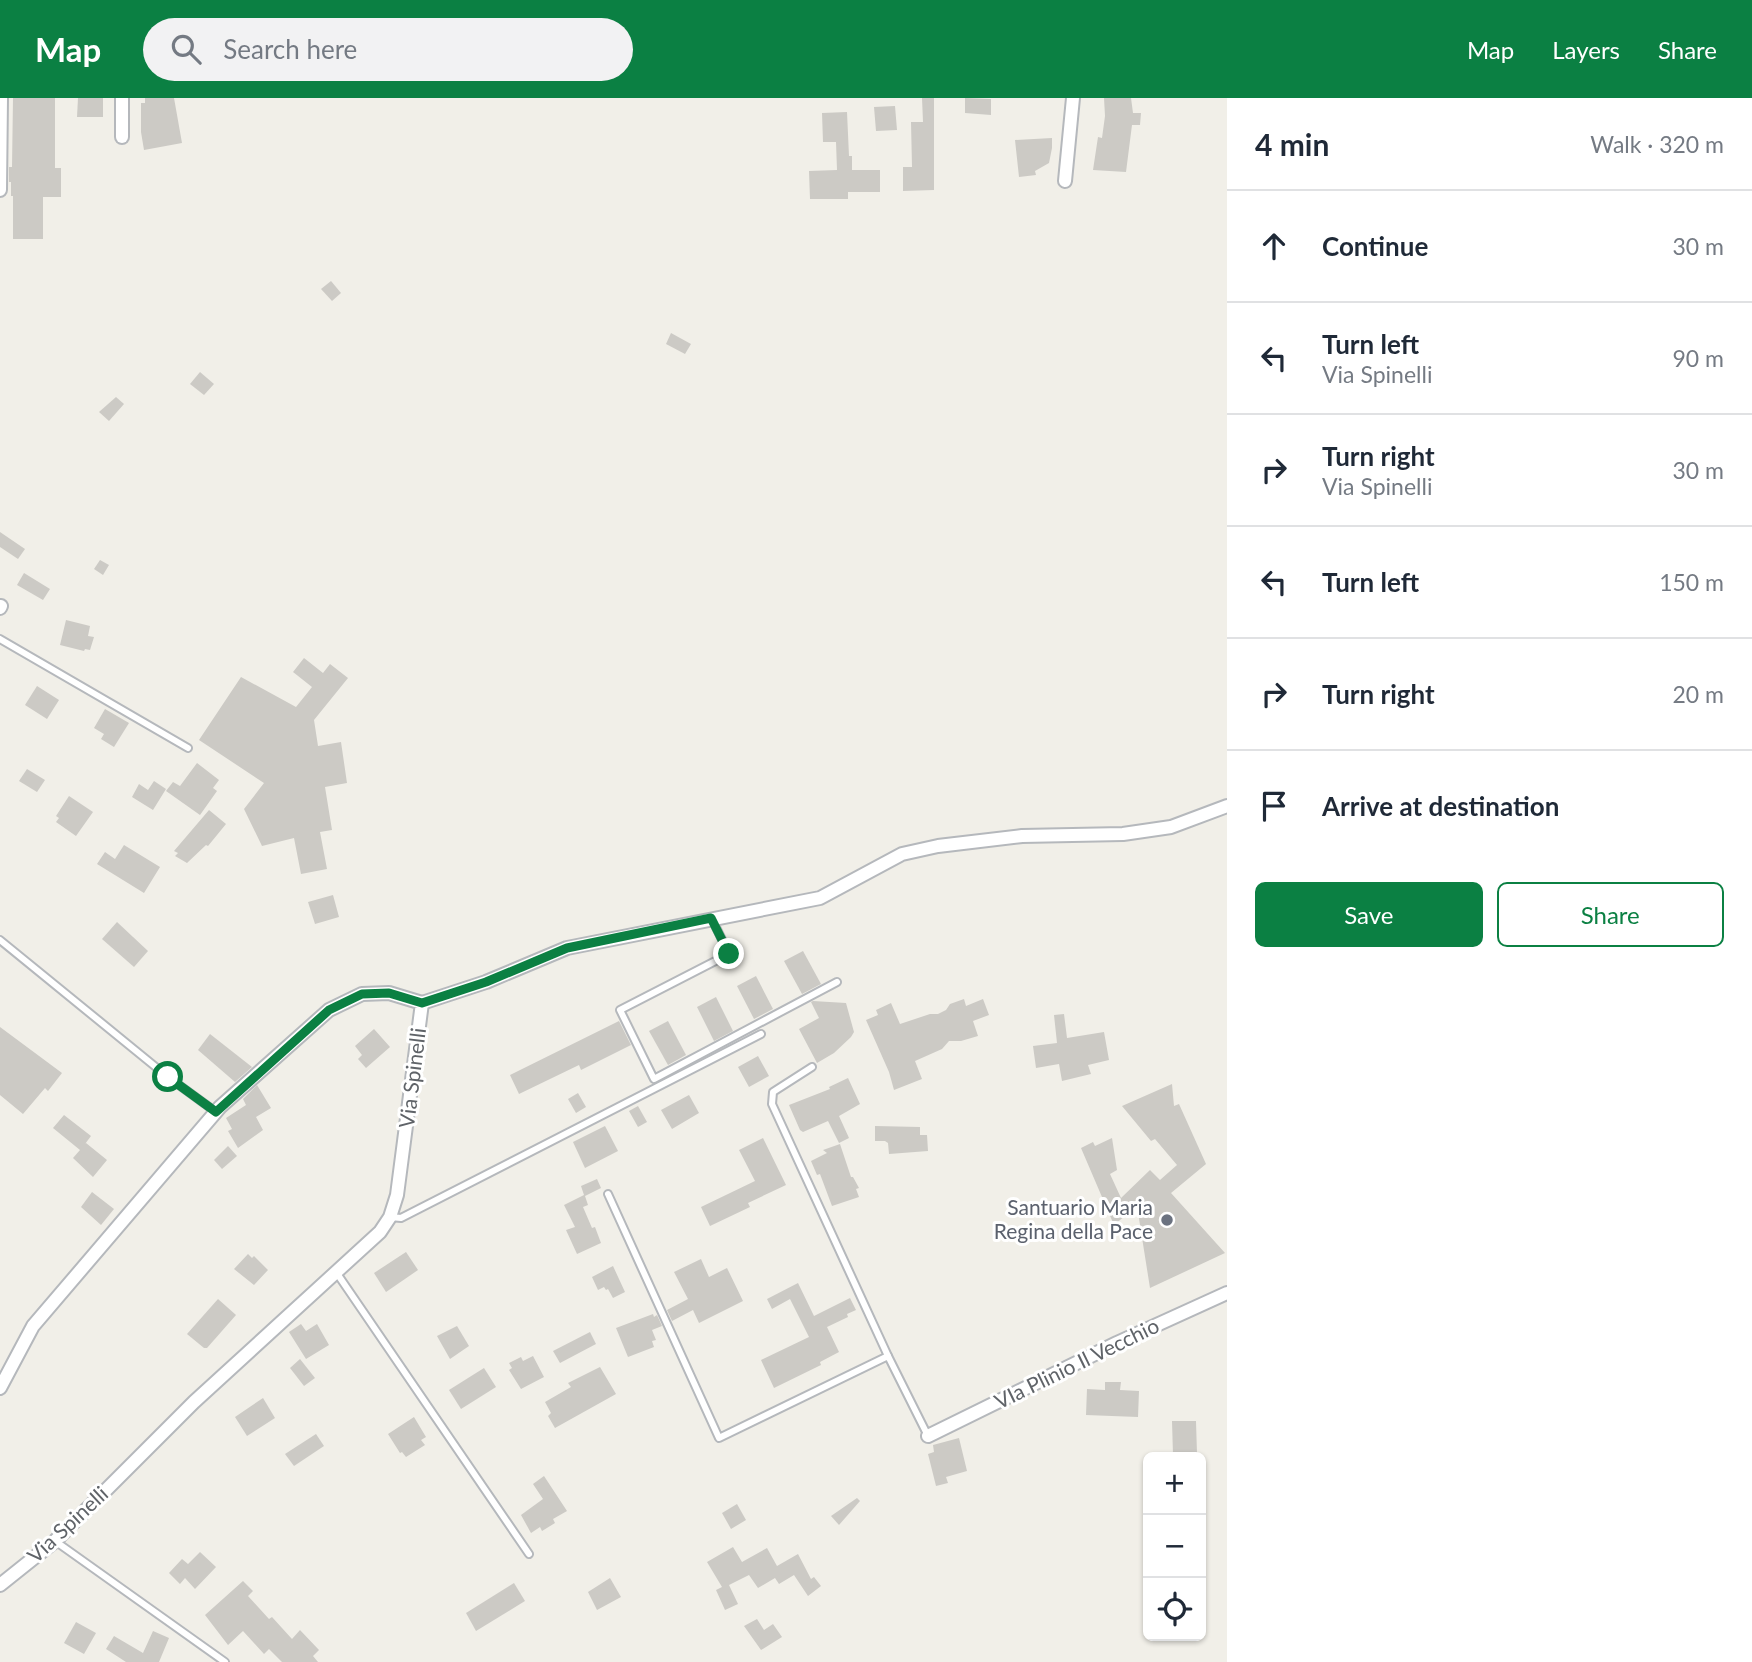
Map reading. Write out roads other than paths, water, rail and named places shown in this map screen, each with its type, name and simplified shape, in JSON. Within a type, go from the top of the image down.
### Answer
[{"type":"street","points":[[0,190],[1,98]]},
{"type":"street","points":[[122,98],[122,137]]},
{"type":"street","points":[[1065,181],[1073,98]]},
{"type":"street","points":[[422,1003],[486,982],[567,948],[820,898],[902,854],[938,846],[1022,836],[1123,834],[1171,827],[1227,806]]},
{"type":"street","name":"Via Spinelli","points":[[0,1388],[33,1326],[216,1112],[329,1010],[362,994],[389,993],[422,1003],[397,1195],[390,1217],[380,1232],[194,1402],[55,1541],[0,1585]]},
{"type":"street","name":"VIa Plinio Il Vecchio","points":[[928,1436],[1117,1343],[1227,1293]]},
{"type":"lane","points":[[0,639],[188,748]]},
{"type":"lane","points":[[711,918],[729,954],[620,1010],[653,1079],[837,982]]},
{"type":"lane","points":[[0,940],[168,1077],[216,1112]]},
{"type":"lane","points":[[390,1217],[401,1218],[761,1034]]},
{"type":"lane","points":[[812,1067],[773,1092],[772,1104],[888,1356],[928,1436]]},
{"type":"lane","points":[[608,1194],[719,1438],[888,1356]]},
{"type":"lane","points":[[337,1272],[529,1554]]},
{"type":"lane","points":[[55,1541],[225,1662]]},
{"type":"place","name":"Santuario Maria Regina della Pace","points":[[1167,1220]]}]
